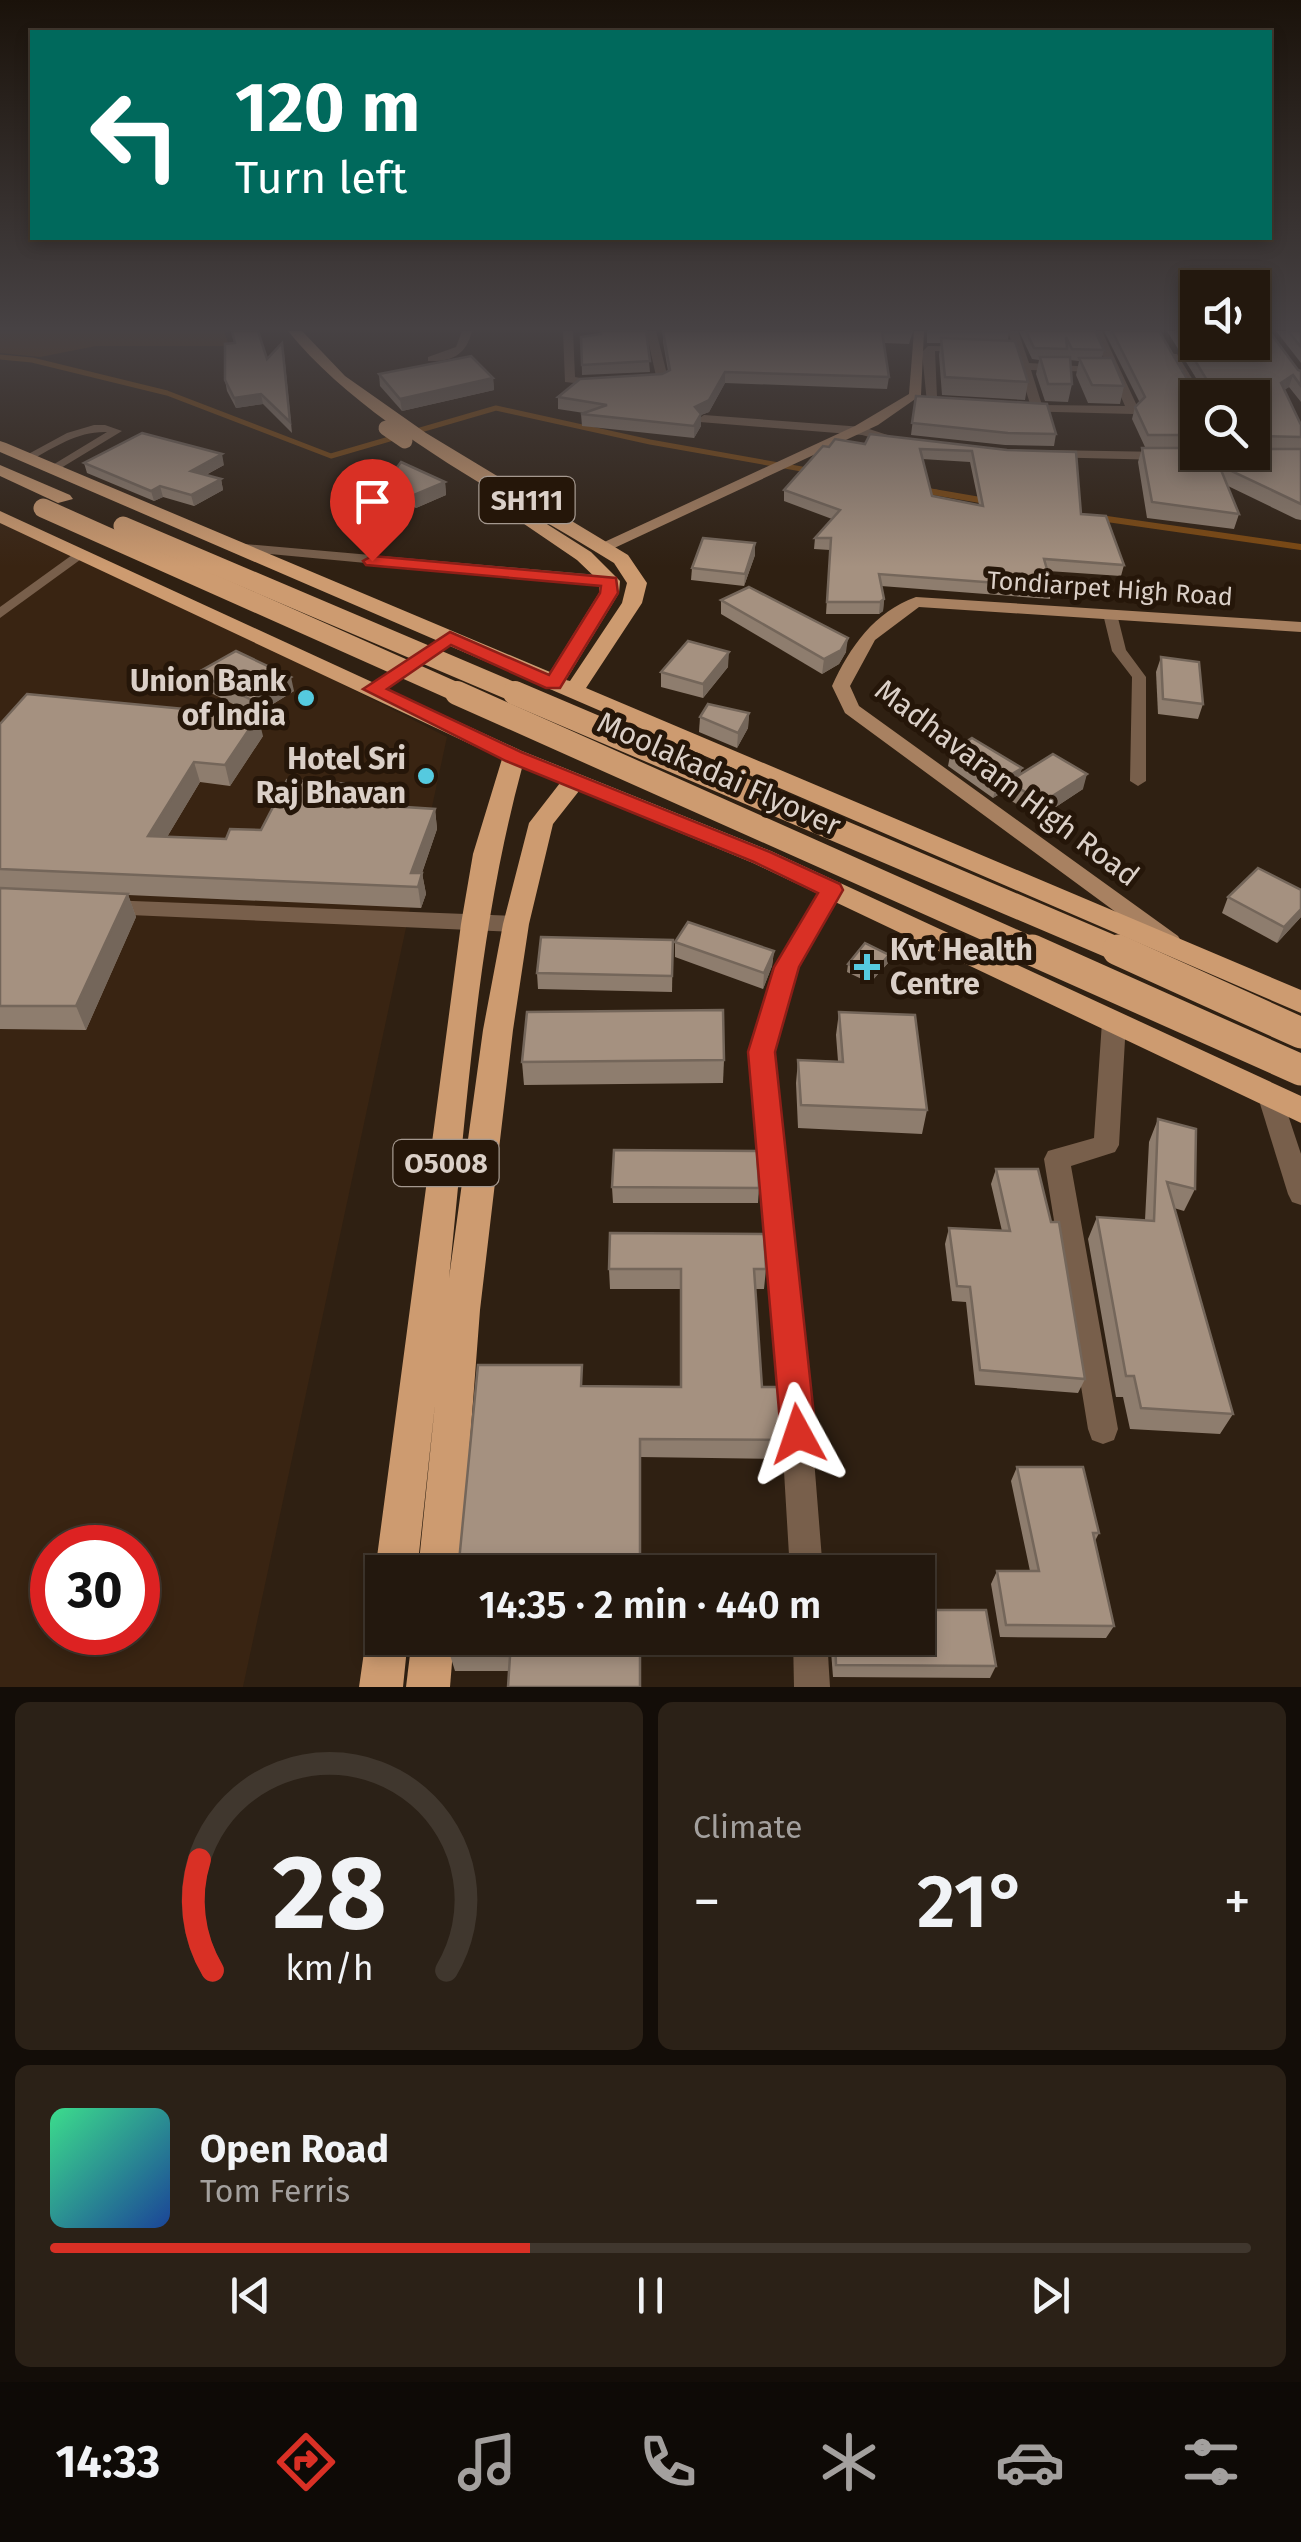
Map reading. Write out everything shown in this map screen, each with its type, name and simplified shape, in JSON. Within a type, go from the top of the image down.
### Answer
[{"type":"main road","name":"SH111","points":[[366,410],[605,546],[621,560],[637,584],[632,603],[563,688]]},
{"type":"main road","name":"SH111","points":[[377,410],[403,432],[584,556],[610,581]]},
{"type":"main road","points":[[0,446],[1301,1002]]},
{"type":"main road","name":"Moolakadai Flyover","points":[[0,470],[53,504],[1301,1070]]},
{"type":"main road","name":"Moolakadai Flyover","points":[[0,489],[53,504],[1161,968],[1301,1033]]},
{"type":"main road","points":[[0,516],[514,756],[762,857],[1301,1110]]},
{"type":"main road","points":[[563,688],[609,593],[610,581]]},
{"type":"main road","points":[[372,689],[450,638]]},
{"type":"main road","name":"O5008","points":[[398,1555],[474,924],[486,854],[514,756]]},
{"type":"main road","name":"O5008","points":[[440,1555],[462,1310],[498,1030],[516,924],[541,823],[574,781]]},
{"type":"main road","points":[[762,857],[822,796]]},
{"type":"main road","points":[[381,1687],[385,1655]]},
{"type":"main road","points":[[428,1687],[431,1655]]},
{"type":"street","points":[[605,546],[804,453],[863,431],[893,410]]},
{"type":"street","points":[[1077,410],[1132,410]]},
{"type":"street","points":[[704,419],[863,431],[920,444]]},
{"type":"street","points":[[1024,453],[1180,457]]},
{"type":"street","points":[[227,546],[610,581]]},
{"type":"street","name":"Tondiarpet High Road","points":[[916,602],[1301,627]]},
{"type":"street","name":"Madhavaram High Road","points":[[916,602],[877,624],[858,646],[841,686],[851,709],[1191,956]]},
{"type":"street","points":[[805,1555],[789,1320],[762,1052],[787,967],[831,890]]},
{"type":"street","points":[[86,906],[516,924]]},
{"type":"street","points":[[1102,1429],[1057,1159],[1106,1146],[1114,1022]]},
{"type":"street","points":[[1269,1094],[1301,1194]]},
{"type":"street","points":[[811,1655],[812,1687]]},
{"type":"lane","points":[[26,458],[88,429],[112,428],[116,432],[52,469]]},
{"type":"lane","points":[[0,614],[79,554]]},
{"type":"lane","points":[[1110,614],[1118,651],[1139,677],[1138,781]]},
{"type":"shaded area","points":[[0,512],[447,737],[243,1687],[0,1687]]},
{"type":"building","points":[[277,410],[289,410],[290,422]]},
{"type":"building","points":[[593,410],[697,410],[701,414],[694,426],[581,414]]},
{"type":"building","points":[[914,410],[1049,410],[1056,434],[1008,433],[912,423]]},
{"type":"building","points":[[1136,410],[1180,410],[1180,435],[1148,435]]},
{"type":"building","points":[[1270,410],[1294,410],[1301,425],[1301,437],[1270,436]]},
{"type":"building","points":[[142,433],[222,454],[191,471],[221,479],[191,495],[160,486],[151,491],[84,463]]},
{"type":"building","points":[[870,434],[1007,450],[1076,452],[1081,514],[1106,516],[1124,565],[1044,559],[1052,587],[879,574],[884,599],[880,602],[827,602],[831,538],[815,538],[840,510],[784,490],[823,446],[829,447],[835,439],[865,444]],"holes":[[[920,449],[972,451],[983,506],[932,496]]]},
{"type":"building","points":[[1142,448],[1180,448],[1180,470],[1221,470],[1239,514],[1152,502]]},
{"type":"building","points":[[1270,449],[1301,449],[1301,504],[1230,470],[1270,470]]},
{"type":"building","points":[[401,462],[445,482],[414,495],[386,482]]},
{"type":"building","points":[[703,538],[755,543],[745,574],[692,568]]},
{"type":"building","points":[[749,587],[848,638],[841,650],[824,659],[721,600]]},
{"type":"building","points":[[688,641],[729,652],[703,684],[661,672]]},
{"type":"building","points":[[236,651],[291,677],[252,700],[197,673]]},
{"type":"building","points":[[1161,657],[1199,662],[1203,704],[1163,699]]},
{"type":"building","points":[[27,694],[258,716],[225,765],[194,762],[148,836],[226,839],[230,829],[261,830],[287,780],[352,784],[344,803],[435,809],[411,873],[422,873],[418,887],[0,869],[0,724]]},
{"type":"building","points":[[708,704],[749,713],[738,733],[700,717]]},
{"type":"building","points":[[972,738],[1022,768],[997,783],[951,751]]},
{"type":"building","points":[[1053,754],[1087,774],[1043,802],[1008,782]]},
{"type":"building","points":[[1258,868],[1301,890],[1301,909],[1284,927],[1228,897]]},
{"type":"building","points":[[0,888],[128,894],[76,1006],[0,1006]]},
{"type":"building","points":[[688,922],[774,951],[764,973],[675,942]]},
{"type":"building","points":[[541,937],[673,940],[672,976],[537,973]]},
{"type":"building","points":[[865,943],[889,955],[871,975],[848,964]]},
{"type":"building","points":[[723,1010],[724,1060],[522,1062],[527,1012]]},
{"type":"building","points":[[839,1012],[915,1015],[927,1110],[801,1105],[798,1060],[843,1062]]},
{"type":"building","points":[[1158,1119],[1196,1129],[1195,1189],[1167,1182],[1233,1414],[1141,1408],[1134,1376],[1126,1376],[1097,1217],[1154,1221]]},
{"type":"building","points":[[614,1150],[757,1151],[759,1188],[612,1187]]},
{"type":"building","points":[[996,1169],[1038,1169],[1051,1222],[1059,1222],[1085,1379],[980,1370],[970,1287],[957,1286],[949,1228],[1010,1231]]},
{"type":"building","points":[[610,1233],[764,1234],[766,1269],[754,1269],[762,1387],[779,1387],[782,1440],[640,1439],[640,1555],[460,1555],[478,1365],[582,1365],[581,1386],[681,1387],[681,1269],[609,1269]]},
{"type":"building","points":[[1017,1467],[1083,1467],[1099,1533],[1093,1533],[1114,1626],[1006,1625],[997,1571],[1039,1571]]},
{"type":"building","points":[[935,1610],[986,1610],[996,1666],[836,1665],[836,1655],[935,1655]]},
{"type":"building","points":[[450,1655],[640,1655],[640,1687],[508,1687],[510,1656]]},
{"type":"waterway","points":[[211,410],[331,456],[490,410]]},
{"type":"waterway","points":[[504,410],[650,442],[813,471]]},
{"type":"waterway","points":[[936,492],[922,490],[986,501]]},
{"type":"waterway","points":[[1100,518],[1301,547]]},
{"type":"place","name":"Union Bank of India","points":[[306,698]]},
{"type":"place","name":"Hotel Sri Raj Bhavan","points":[[426,776]]},
{"type":"place","name":"Kvt Health Centre","points":[[867,967]]},
{"type":"route","points":[[372,561],[610,581],[609,593],[553,684],[450,638],[372,689],[514,756],[762,857],[831,890],[787,967],[762,1052],[798,1434]]}]
